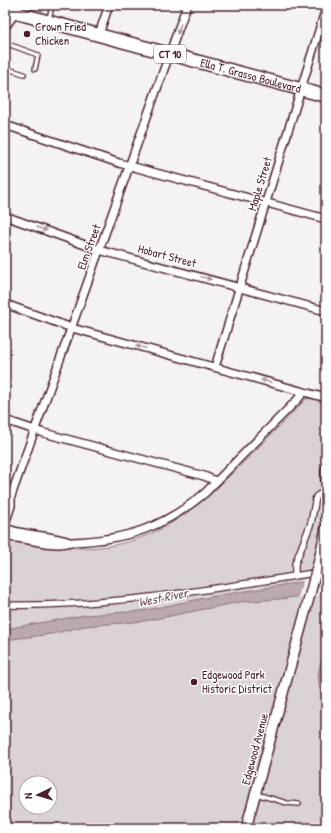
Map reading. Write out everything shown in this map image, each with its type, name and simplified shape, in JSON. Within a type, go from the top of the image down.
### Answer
[{"type":"main road","name":"Ella T. Grasso Boulevard","points":[[14,9],[48,21],[326,96]]},
{"type":"main road","name":"CT 10","points":[[5,23],[14,9]]},
{"type":"street","points":[[99,34],[109,5]]},
{"type":"street","name":"Elm Street","points":[[5,537],[7,534],[6,526],[11,506],[11,496],[187,5]]},
{"type":"street","name":"Maple Street","points":[[215,367],[326,8]]},
{"type":"street","points":[[5,126],[130,165],[326,219]]},
{"type":"street","name":"Hobart Street","points":[[5,216],[99,250],[326,311]]},
{"type":"street","points":[[5,304],[72,328],[326,398]]},
{"type":"street","points":[[5,537],[61,544],[110,539],[150,528],[192,504],[304,392]]},
{"type":"street","points":[[5,420],[34,430],[204,476],[216,481]]},
{"type":"street","points":[[326,469],[326,479]]},
{"type":"street","points":[[295,576],[296,564],[311,523],[316,497],[326,492]]},
{"type":"street","name":"Elm Street","points":[[5,503],[11,496]]},
{"type":"street","points":[[6,526],[19,533],[61,539],[70,542]]},
{"type":"street","name":"Edgewood Avenue","points":[[246,828],[305,613],[326,528]]},
{"type":"street","name":"Edgewood Avenue","points":[[318,560],[326,537]]},
{"type":"street","points":[[5,605],[48,605],[119,601],[198,591],[326,571]]},
{"type":"lane","points":[[48,21],[52,5]]},
{"type":"lane","points":[[5,43],[38,55],[35,69]]},
{"type":"lane","points":[[5,68],[24,74]]},
{"type":"lane","points":[[255,794],[288,804],[299,804]]},
{"type":"shaded area","points":[[310,398],[326,403],[326,448],[320,478],[324,511],[326,512],[326,828],[5,828],[5,541],[9,540],[59,547],[84,548],[109,546],[130,541],[150,534],[184,515],[200,503],[246,460],[306,399]]},
{"type":"shaded area","points":[[326,578],[326,593],[240,602],[145,621],[85,626],[51,634],[5,640],[5,629],[85,615],[141,611],[210,597]]},
{"type":"shaded area","points":[[326,645],[326,705],[320,689],[318,675]]},
{"type":"pier","points":[[325,576],[320,595],[298,598],[303,580]]},
{"type":"place","name":"Crown Fried Chicken","points":[[27,34]]},
{"type":"place","name":"Edgewood Park Historic District","points":[[194,682]]},
{"type":"water label","name":"West River","points":[[163,597]]}]
